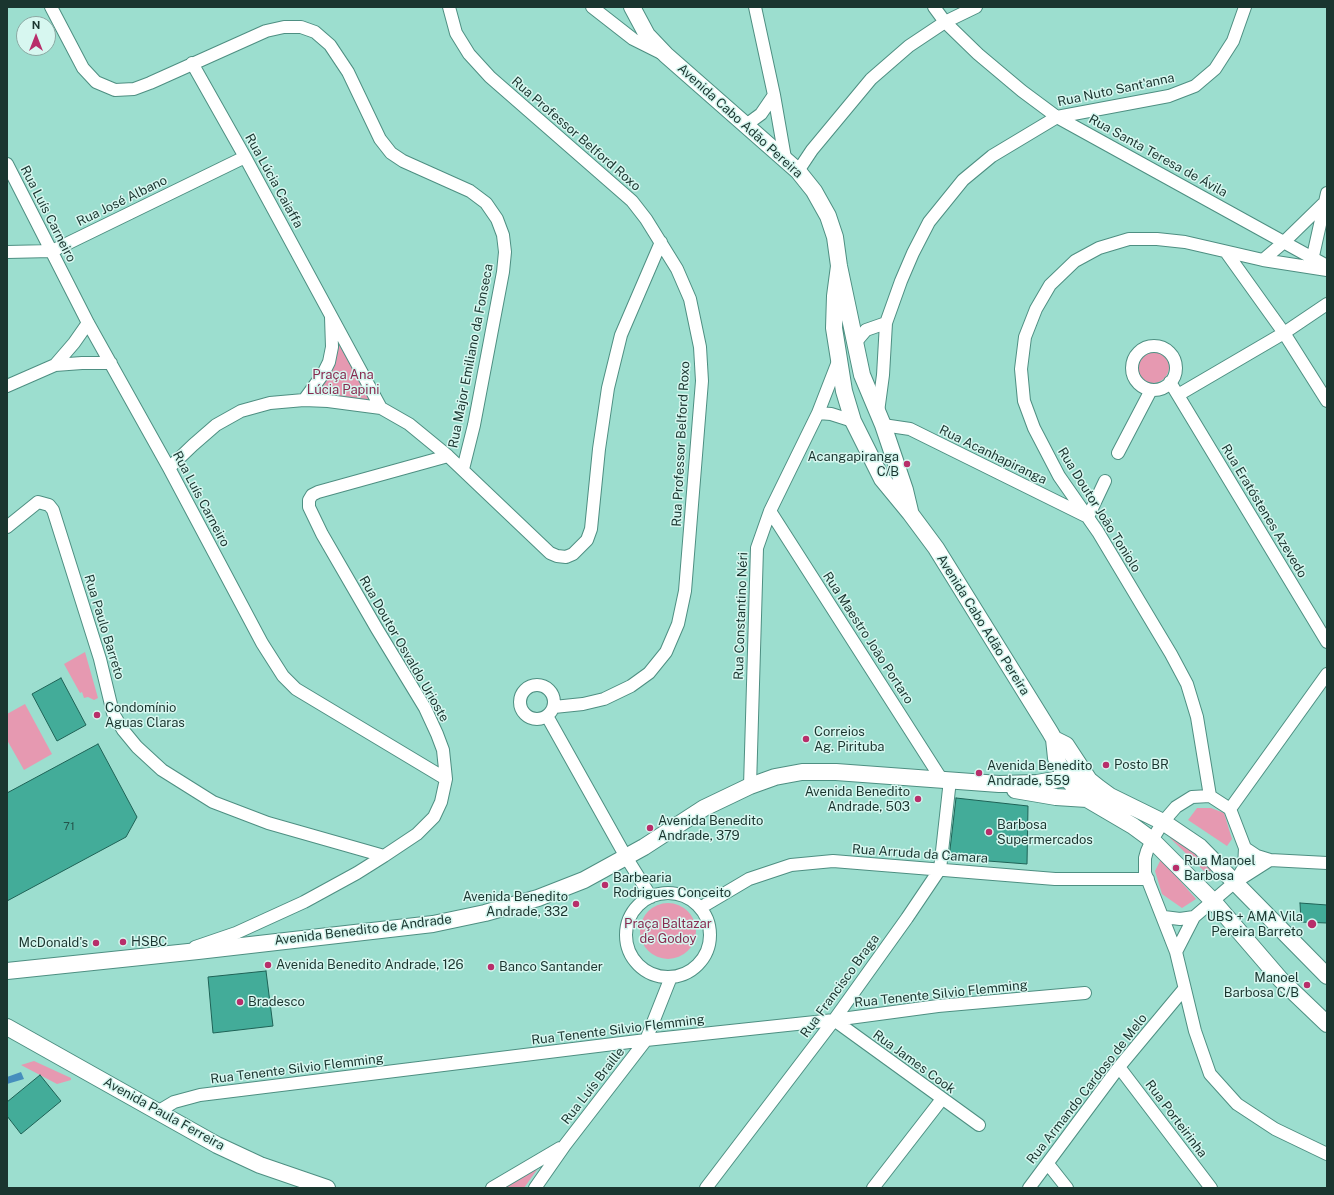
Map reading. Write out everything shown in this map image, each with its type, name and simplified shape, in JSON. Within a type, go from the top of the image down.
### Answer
[{"type":"main road","name":"Avenida Cabo Adão Pereira","points":[[632,7],[647,35],[666,55],[798,171],[814,191],[828,216],[835,237],[839,266],[862,375],[881,418],[905,490],[910,512]]},
{"type":"main road","name":"Avenida Cabo Adão Pereira","points":[[839,266],[835,296],[834,328],[844,391],[853,421],[882,478],[910,512],[936,548],[1054,739],[1056,758],[1066,778],[1087,799]]},
{"type":"main road","points":[[839,359],[848,347],[855,343]]},
{"type":"main road","points":[[853,421],[868,427],[881,418]]},
{"type":"main road","name":"Avenida Cabo Adão Pereira","points":[[1054,739],[1066,745],[1089,780]]},
{"type":"main road","name":"Avenida Benedito de Andrade","points":[[7,971],[177,953],[440,922],[538,898],[584,880],[626,857],[704,808],[750,786],[775,777],[802,772],[836,772],[1000,784],[1037,783],[1066,778],[1089,780]]},
{"type":"main road","points":[[1089,780],[1110,796],[1163,822],[1200,847],[1327,976]]},
{"type":"main road","name":"Avenida Benedito de Andrade","points":[[1000,784],[1021,792],[1087,799]]},
{"type":"main road","points":[[1087,799],[1133,826],[1152,840],[1213,901],[1282,980],[1327,1024]]},
{"type":"main road","name":"Avenida Paula Ferreira","points":[[7,1027],[159,1111],[188,1130],[260,1165],[328,1188]]},
{"type":"street","name":"Rua Major Emiliano da Fonseca","points":[[51,7],[83,68],[96,82],[115,90],[134,89],[150,83],[266,31],[284,27],[301,27],[315,32],[330,45],[348,72],[380,139],[391,153],[403,161],[470,191],[486,203],[497,219],[503,235],[505,252],[503,272],[474,425],[463,469]]},
{"type":"street","name":"Rua Professor Belford Roxo","points":[[449,7],[456,32],[469,54],[490,78],[632,201],[661,242],[677,269],[690,299],[700,347],[702,374],[685,591],[678,624],[666,652],[649,672],[631,686],[604,699],[550,711],[626,857]]},
{"type":"street","points":[[592,7],[633,39],[666,55]]},
{"type":"street","points":[[755,7],[774,95],[785,158]]},
{"type":"street","name":"Rua Santa Teresa de Ávila","points":[[934,7],[945,22],[1022,91],[1057,117],[1284,242],[1311,263],[1327,266]]},
{"type":"street","points":[[798,171],[812,150],[872,79],[909,46],[945,22],[976,7]]},
{"type":"street","name":"Rua Nuto Sant'anna","points":[[881,418],[886,323],[913,253],[929,222],[963,180],[992,156],[1057,117],[1169,96],[1194,86],[1219,64],[1233,41],[1245,7]]},
{"type":"street","name":"Rua Lúcia Caiaffa","points":[[192,63],[245,157],[381,408]]},
{"type":"street","points":[[746,124],[760,114],[774,95]]},
{"type":"street","name":"Rua José Albano","points":[[7,252],[52,251],[245,157]]},
{"type":"street","name":"Rua Luís Carneiro","points":[[7,164],[88,323],[170,468],[262,643],[283,676],[296,689],[446,779]]},
{"type":"street","points":[[1263,260],[1284,242],[1325,198]]},
{"type":"street","points":[[1311,263],[1325,198]]},
{"type":"street","name":"Rua Doutor João Toniolo","points":[[1210,796],[1197,717],[1187,684],[1172,654],[1088,517],[1059,476],[1034,428],[1024,401],[1021,369],[1025,337],[1036,309],[1050,285],[1075,261],[1099,248],[1129,239],[1157,239],[1185,242],[1263,260],[1311,263],[1327,270]]},
{"type":"street","points":[[170,468],[216,425],[242,411],[270,403],[304,400],[328,401],[381,408],[409,424],[448,456],[550,553],[557,556],[566,557],[581,548],[587,540],[591,529],[599,449],[608,388],[621,335],[661,242]]},
{"type":"street","points":[[1226,252],[1284,333],[1327,401]]},
{"type":"street","points":[[1178,395],[1284,333],[1327,304]]},
{"type":"street","name":"Rua Lúcia Caiaffa","points":[[304,400],[323,374],[329,362],[332,347],[331,314]]},
{"type":"street","points":[[55,365],[74,343],[88,323]]},
{"type":"street","points":[[855,343],[866,330],[886,323]]},
{"type":"street","points":[[1149,346],[1157,346],[1170,354],[1174,360],[1176,368],[1170,382],[1165,387],[1151,390],[1137,383],[1133,376],[1133,361],[1136,354],[1149,346]]},
{"type":"street","name":"Rua Constantino Néri","points":[[750,786],[755,568],[757,548],[770,511],[818,413],[839,359]]},
{"type":"street","points":[[7,386],[55,365],[82,363],[111,364]]},
{"type":"street","name":"Rua Eratóstenes Azevedo","points":[[1170,382],[1327,642]]},
{"type":"street","points":[[1118,453],[1151,390]]},
{"type":"street","points":[[818,413],[831,414],[853,421]]},
{"type":"street","name":"Rua Acanhapiranga","points":[[881,418],[910,429],[1088,517]]},
{"type":"street","name":"Rua Doutor Osvaldo Urioste","points":[[177,953],[236,933],[304,902],[358,873],[384,856],[417,834],[434,817],[441,802],[446,779],[443,750],[425,708],[377,629],[309,507],[309,500],[312,495],[318,492],[448,456]]},
{"type":"street","points":[[1088,517],[1105,481]]},
{"type":"street","name":"Rua Paulo Barreto","points":[[7,527],[38,502],[49,505],[53,510],[100,659],[114,713],[123,730],[137,747],[162,770],[213,802],[268,823],[384,856]]},
{"type":"street","name":"Rua Maestro João Portaro","points":[[770,511],[946,780]]},
{"type":"street","points":[[1230,809],[1327,674]]},
{"type":"street","name":"Rua Francisco Braga","points":[[706,1188],[834,1020],[908,918],[940,869],[946,780]]},
{"type":"street","points":[[1235,882],[1244,867],[1245,848],[1230,809],[1210,796],[1192,797],[1182,801],[1163,822],[1152,840],[1145,858],[1145,873],[1164,917],[1176,952],[1195,1030],[1210,1074],[1237,1104],[1275,1129],[1325,1156]]},
{"type":"street","points":[[1245,848],[1257,856],[1270,860],[1327,863]]},
{"type":"street","points":[[626,857],[651,897]]},
{"type":"street","points":[[1176,952],[1194,917],[1235,882],[1270,860]]},
{"type":"street","name":"Rua Arruda da Camara","points":[[700,908],[750,879],[792,865],[833,862],[1055,879],[1148,879]]},
{"type":"street","points":[[664,893],[677,894],[690,899],[700,908],[707,919],[710,930],[710,941],[700,962],[692,970],[682,975],[671,977],[656,976],[643,969],[633,959],[627,946],[626,931],[630,917],[639,905],[651,897],[664,893]]},
{"type":"street","points":[[1164,917],[1180,919],[1194,917]]},
{"type":"street","name":"Rua Luís Braille","points":[[535,1188],[565,1145],[646,1040],[671,977]]},
{"type":"street","name":"Rua Armando Cardoso de Melo","points":[[1029,1188],[1119,1067],[1184,989]]},
{"type":"street","name":"Rua Tenente Silvio Flemming","points":[[159,1111],[174,1102],[200,1095],[646,1040],[834,1020],[938,1006],[1085,993]]},
{"type":"street","name":"Rua James Cook","points":[[834,1020],[979,1125]]},
{"type":"street","name":"Rua Porteirinha","points":[[1119,1067],[1211,1188]]},
{"type":"street","points":[[873,1188],[942,1099]]},
{"type":"street","points":[[492,1188],[565,1145]]},
{"type":"street","points":[[1048,1164],[1066,1188]]},
{"type":"green space","name":"Praça Ana Lúcia Papini","points":[[335,334],[371,401],[316,394]]},
{"type":"green space","points":[[1150,351],[1156,351],[1165,355],[1169,367],[1165,379],[1156,383],[1150,383],[1141,379],[1137,370],[1137,364],[1141,355]]},
{"type":"green space","points":[[85,652],[98,698],[94,700],[88,697],[84,698],[82,692],[80,693],[64,664]]},
{"type":"green space","points":[[25,704],[52,754],[24,770],[7,740],[7,714]]},
{"type":"green space","points":[[1197,808],[1211,808],[1224,813],[1232,839],[1227,846],[1188,820]]},
{"type":"green space","points":[[1171,833],[1177,833],[1213,871],[1205,872],[1170,838]]},
{"type":"green space","points":[[1161,859],[1196,899],[1182,908],[1162,894],[1155,871]]},
{"type":"green space","name":"Praça Baltazar de Godoy","points":[[668,903],[679,905],[688,911],[694,920],[696,931],[694,942],[688,951],[679,957],[668,959],[657,957],[648,951],[642,942],[640,931],[642,920],[648,911],[657,905]]},
{"type":"green space","points":[[34,1061],[71,1078],[71,1080],[57,1084],[21,1065]]},
{"type":"green space","points":[[546,1157],[524,1188],[504,1188]]},
{"type":"water","points":[[21,1072],[24,1079],[7,1084],[7,1077]]},
{"type":"building","points":[[61,678],[86,725],[57,741],[32,694]]},
{"type":"building","points":[[98,744],[137,817],[126,837],[7,901],[7,793]]},
{"type":"building","name":"Barbosa Supermercados","points":[[956,798],[1028,806],[1027,864],[949,858]]},
{"type":"building","points":[[1300,903],[1327,905],[1327,923],[1301,922]]},
{"type":"building","name":"Bradesco","points":[[266,971],[273,1026],[213,1033],[208,977]]},
{"type":"building","points":[[40,1075],[61,1101],[21,1134],[7,1116],[7,1102]]},
{"type":"place","name":"Acangapiranga C/B","points":[[907,464]]},
{"type":"place","name":"Condomínio Aguas Claras","points":[[97,715]]},
{"type":"place","name":"Correios Ag. Pirituba","points":[[806,739]]},
{"type":"place","name":"Posto BR","points":[[1106,765]]},
{"type":"place","name":"Avenida Benedito Andrade, 559","points":[[979,773]]},
{"type":"place","name":"Avenida Benedito Andrade, 503","points":[[918,799]]},
{"type":"place","name":"Avenida Benedito Andrade, 379","points":[[650,828]]},
{"type":"place","name":"Barbosa Supermercados","points":[[989,832]]},
{"type":"place","name":"Rua Manoel Barbosa","points":[[1176,868]]},
{"type":"place","name":"Barbearia Rodrigues Conceito","points":[[605,885]]},
{"type":"place","name":"Avenida Benedito Andrade, 332","points":[[576,904]]},
{"type":"place","name":"UBS + AMA Vila Pereira Barreto","points":[[1312,924]]},
{"type":"place","name":"HSBC","points":[[123,942]]},
{"type":"place","name":"McDonald's","points":[[96,943]]},
{"type":"place","name":"Avenida Benedito Andrade, 126","points":[[268,965]]},
{"type":"place","name":"Banco Santander","points":[[491,967]]},
{"type":"place","name":"Manoel Barbosa C/B","points":[[1307,985]]},
{"type":"place","name":"Bradesco","points":[[240,1002]]}]
